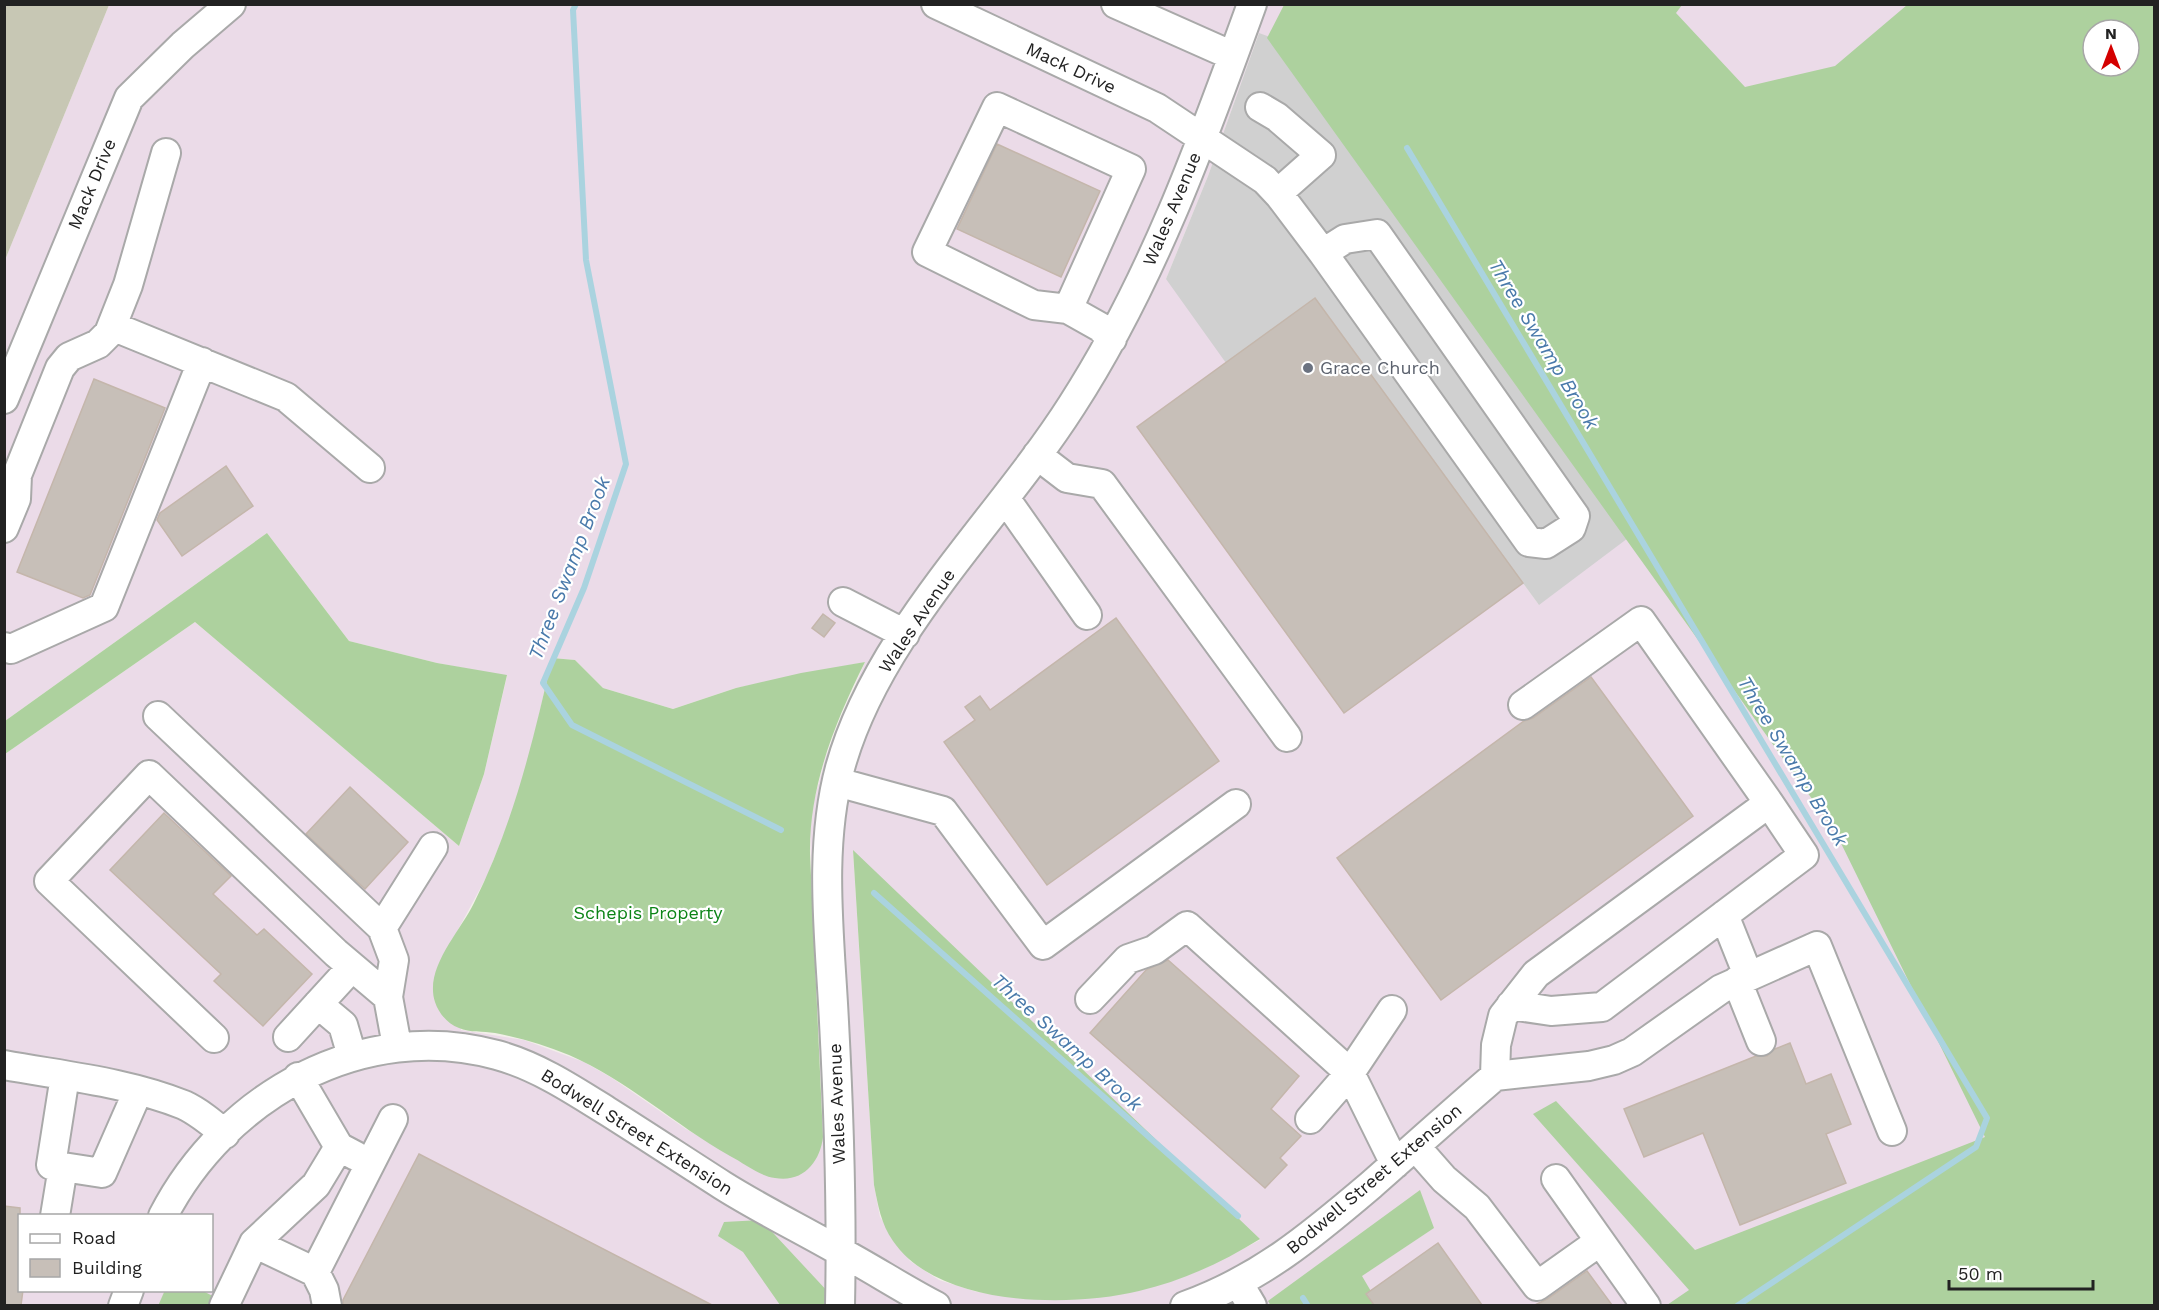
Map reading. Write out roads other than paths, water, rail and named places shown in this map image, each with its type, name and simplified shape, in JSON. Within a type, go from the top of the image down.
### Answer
[{"type":"street","name":"Mack Drive","points":[[4,399],[129,98],[183,45],[231,4]]},
{"type":"street","points":[[1116,4],[1233,56]]},
{"type":"street","name":"Wales Avenue","points":[[840,1305],[838,1102],[828,873],[829,825],[837,783],[859,716],[876,682],[906,634],[1071,407],[1112,339],[1154,253],[1203,137],[1252,4]]},
{"type":"street","name":"Mack Drive","points":[[946,7],[1157,108],[1249,167],[1278,193],[1323,253],[1529,542],[1546,544],[1571,528],[1575,516],[1377,234],[1345,239],[1323,253]]},
{"type":"street","points":[[1068,309],[1131,169],[997,107],[927,252],[1034,305],[1068,309],[1100,327],[1112,339]]},
{"type":"street","points":[[1260,107],[1277,117],[1321,155],[1278,193]]},
{"type":"street","points":[[4,528],[16,499],[17,475],[60,368],[69,357],[105,339],[112,326],[128,285],[166,153]]},
{"type":"street","points":[[112,326],[286,397],[370,468]]},
{"type":"street","points":[[4,646],[11,649],[104,607],[202,362]]},
{"type":"street","points":[[4,416],[36,428]]},
{"type":"street","points":[[1037,455],[1067,478],[1102,484],[1287,737]]},
{"type":"street","points":[[1005,498],[1087,615]]},
{"type":"street","points":[[843,602],[906,634]]},
{"type":"street","points":[[1511,1005],[1551,1011],[1602,1007],[1804,855],[1641,621],[1523,705]]},
{"type":"street","points":[[158,716],[382,928],[394,960],[388,997],[397,1046]]},
{"type":"street","points":[[214,1038],[49,881],[149,775],[352,967],[388,997]]},
{"type":"street","points":[[837,783],[943,811],[1043,945],[1236,804]]},
{"type":"street","points":[[1768,803],[1536,974],[1503,1016],[1496,1045],[1494,1076],[1589,1066],[1614,1060],[1632,1052],[1721,989],[1817,946],[1892,1131]]},
{"type":"street","points":[[382,928],[433,847]]},
{"type":"street","points":[[1724,915],[1761,1041]]},
{"type":"street","points":[[1090,999],[1128,959],[1154,950],[1187,926],[1350,1073],[1405,1155],[1444,1179],[1477,1207],[1537,1286],[1599,1242]]},
{"type":"street","points":[[288,1037],[352,967]]},
{"type":"street","points":[[318,1004],[343,1025],[352,1056]]},
{"type":"street","points":[[1310,1119],[1350,1073],[1392,1010]]},
{"type":"street","name":"Bodwell Street Extension","points":[[164,1214],[180,1188],[225,1134],[266,1098],[298,1077],[352,1056],[397,1046],[441,1045],[499,1056],[532,1068],[578,1093],[732,1191],[936,1305]]},
{"type":"street","points":[[4,1065],[138,1091],[184,1105],[201,1114],[225,1134]]},
{"type":"street","points":[[65,1076],[51,1165],[102,1173],[138,1091]]},
{"type":"street","name":"Bodwell Street Extension","points":[[1185,1305],[1246,1295],[1271,1266],[1313,1235],[1494,1076]]},
{"type":"street","points":[[298,1077],[339,1147],[370,1163]]},
{"type":"street","points":[[315,1272],[393,1119]]},
{"type":"street","points":[[224,1305],[254,1243],[316,1185],[339,1147]]},
{"type":"street","points":[[55,1214],[63,1167]]},
{"type":"street","points":[[1556,1179],[1646,1305]]},
{"type":"street","points":[[254,1243],[315,1272],[320,1280],[327,1305]]},
{"type":"waterway","name":"Three Swamp Brook","points":[[576,4],[573,10],[586,260],[626,464],[584,588],[543,683],[572,725],[781,830]]},
{"type":"waterway","name":"Three Swamp Brook","points":[[1407,148],[1987,1118],[1976,1147],[1737,1306]]},
{"type":"waterway","name":"Three Swamp Brook","points":[[874,893],[1238,1216]]},
{"type":"waterway","name":"Three Swamp Brook","points":[[1303,1298],[1308,1306]]},
{"type":"place","name":"Grace Church","points":[[1308,368]]},
{"type":"park label","name":"Schepis Property","points":[[648,913]]}]
